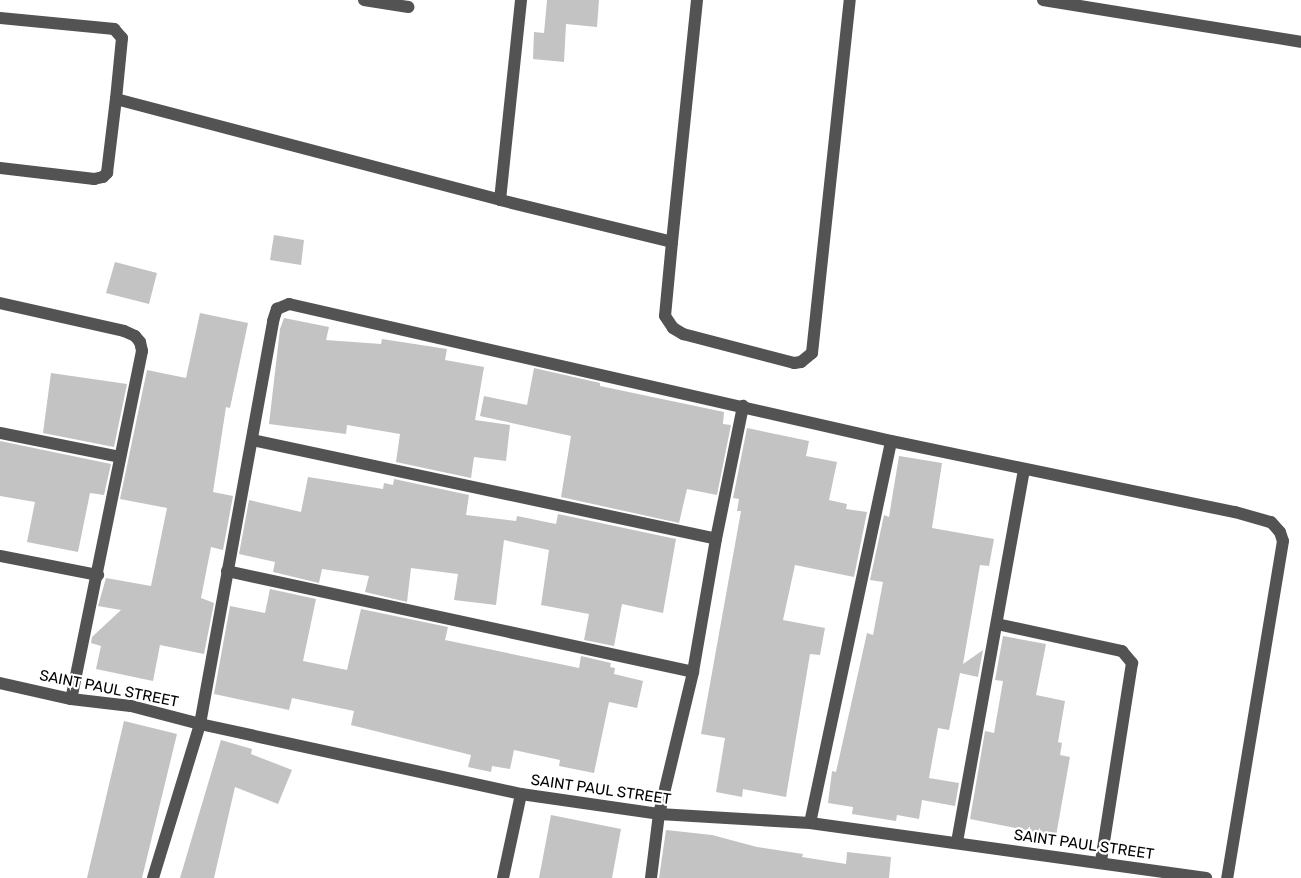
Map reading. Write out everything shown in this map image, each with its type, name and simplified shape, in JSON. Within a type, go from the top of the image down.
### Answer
[{"type":"street","points":[[364,0],[408,7]]},
{"type":"street","points":[[500,200],[521,0]]},
{"type":"street","points":[[697,0],[665,316],[673,328],[683,334],[794,363],[810,357],[850,0]]},
{"type":"street","points":[[1043,0],[1301,42]]},
{"type":"street","points":[[0,18],[114,29],[122,38],[108,169],[103,177],[0,168]]},
{"type":"street","points":[[116,99],[500,200],[672,242]]},
{"type":"street","points":[[0,303],[123,330],[135,336],[140,342],[142,351],[98,576],[71,699]]},
{"type":"street","points":[[153,878],[200,724],[273,321],[277,309],[289,304],[891,441],[1264,519],[1280,532],[1283,541],[1227,878]]},
{"type":"street","points":[[651,878],[659,814],[693,672],[716,539],[743,406]]},
{"type":"street","points":[[0,433],[120,457]]},
{"type":"street","points":[[252,440],[716,539]]},
{"type":"street","points":[[810,823],[891,441]]},
{"type":"street","points":[[957,842],[1024,470]]},
{"type":"street","points":[[0,556],[98,576]]},
{"type":"street","points":[[227,571],[693,672]]},
{"type":"street","points":[[997,624],[1122,651],[1132,663],[1101,862]]},
{"type":"street","name":"SAINT PAUL STREET","points":[[0,683],[71,699],[131,706],[200,724],[522,795],[659,814],[810,823],[1206,878]]},
{"type":"street","points":[[503,878],[522,795]]},
{"type":"building","points":[[547,0],[599,0],[597,27],[566,24],[564,62],[533,59],[534,32],[544,33]]},
{"type":"building","points":[[274,235],[304,240],[301,265],[270,260]]},
{"type":"building","points":[[115,262],[157,273],[149,304],[106,293]]},
{"type":"building","points":[[200,313],[248,323],[230,408],[226,407],[213,492],[233,496],[223,550],[211,547],[201,598],[214,603],[204,654],[160,645],[153,681],[96,669],[101,646],[91,643],[92,637],[121,610],[98,606],[106,578],[151,586],[167,508],[120,499],[147,370],[186,378]]},
{"type":"building","points":[[284,318],[329,327],[326,340],[381,344],[382,339],[447,349],[445,360],[484,367],[475,420],[510,425],[506,461],[474,457],[471,478],[396,462],[400,434],[347,425],[346,434],[269,424],[280,329]]},
{"type":"building","points":[[534,368],[600,383],[600,386],[724,412],[723,424],[731,425],[717,495],[687,489],[679,523],[561,497],[571,436],[480,416],[484,396],[527,405]]},
{"type":"building","points":[[51,373],[127,384],[114,447],[43,433]]},
{"type":"building","points":[[747,428],[809,441],[806,456],[837,462],[829,500],[847,504],[846,509],[867,512],[854,577],[795,565],[783,620],[825,628],[820,655],[810,654],[786,797],[743,789],[742,797],[716,792],[725,738],[701,734],[741,511],[737,511],[739,499],[733,498]]},
{"type":"building","points":[[0,441],[111,464],[104,495],[90,493],[78,552],[27,542],[35,502],[0,496]]},
{"type":"building","points":[[899,456],[942,463],[932,528],[994,539],[989,566],[980,565],[963,664],[983,650],[978,677],[960,673],[949,730],[938,728],[929,778],[959,783],[955,806],[922,800],[919,819],[897,815],[896,821],[852,814],[853,807],[828,803],[832,771],[836,772],[867,633],[873,635],[883,582],[870,580],[884,515],[889,517]]},
{"type":"building","points":[[308,477],[383,489],[384,483],[393,485],[394,479],[469,495],[466,515],[516,521],[517,516],[556,524],[558,514],[676,539],[663,613],[622,604],[614,646],[584,640],[589,614],[541,605],[549,550],[504,540],[496,605],[454,600],[458,574],[411,568],[407,602],[365,592],[369,576],[322,569],[319,583],[273,572],[275,562],[239,554],[249,500],[301,512]]},
{"type":"building","points":[[270,589],[316,599],[303,661],[347,670],[361,609],[448,627],[445,640],[579,668],[581,656],[611,663],[610,667],[615,668],[614,674],[643,681],[637,708],[609,702],[594,773],[559,766],[560,760],[514,750],[510,769],[492,766],[491,772],[468,767],[471,755],[351,725],[354,711],[292,698],[289,710],[214,694],[230,606],[265,613]]},
{"type":"building","points":[[1003,636],[1046,644],[1036,695],[1065,701],[1058,742],[1062,743],[1060,755],[1070,757],[1056,836],[970,819],[985,731],[994,733],[1003,681],[995,680]]},
{"type":"building","points":[[124,721],[177,734],[142,878],[87,878]]},
{"type":"building","points":[[221,740],[252,749],[251,754],[292,770],[278,804],[235,787],[214,878],[180,878]]},
{"type":"building","points":[[551,815],[621,829],[612,878],[539,878]]},
{"type":"building","points":[[666,830],[712,835],[757,847],[803,854],[802,857],[846,864],[847,852],[891,857],[889,878],[659,878]]}]
